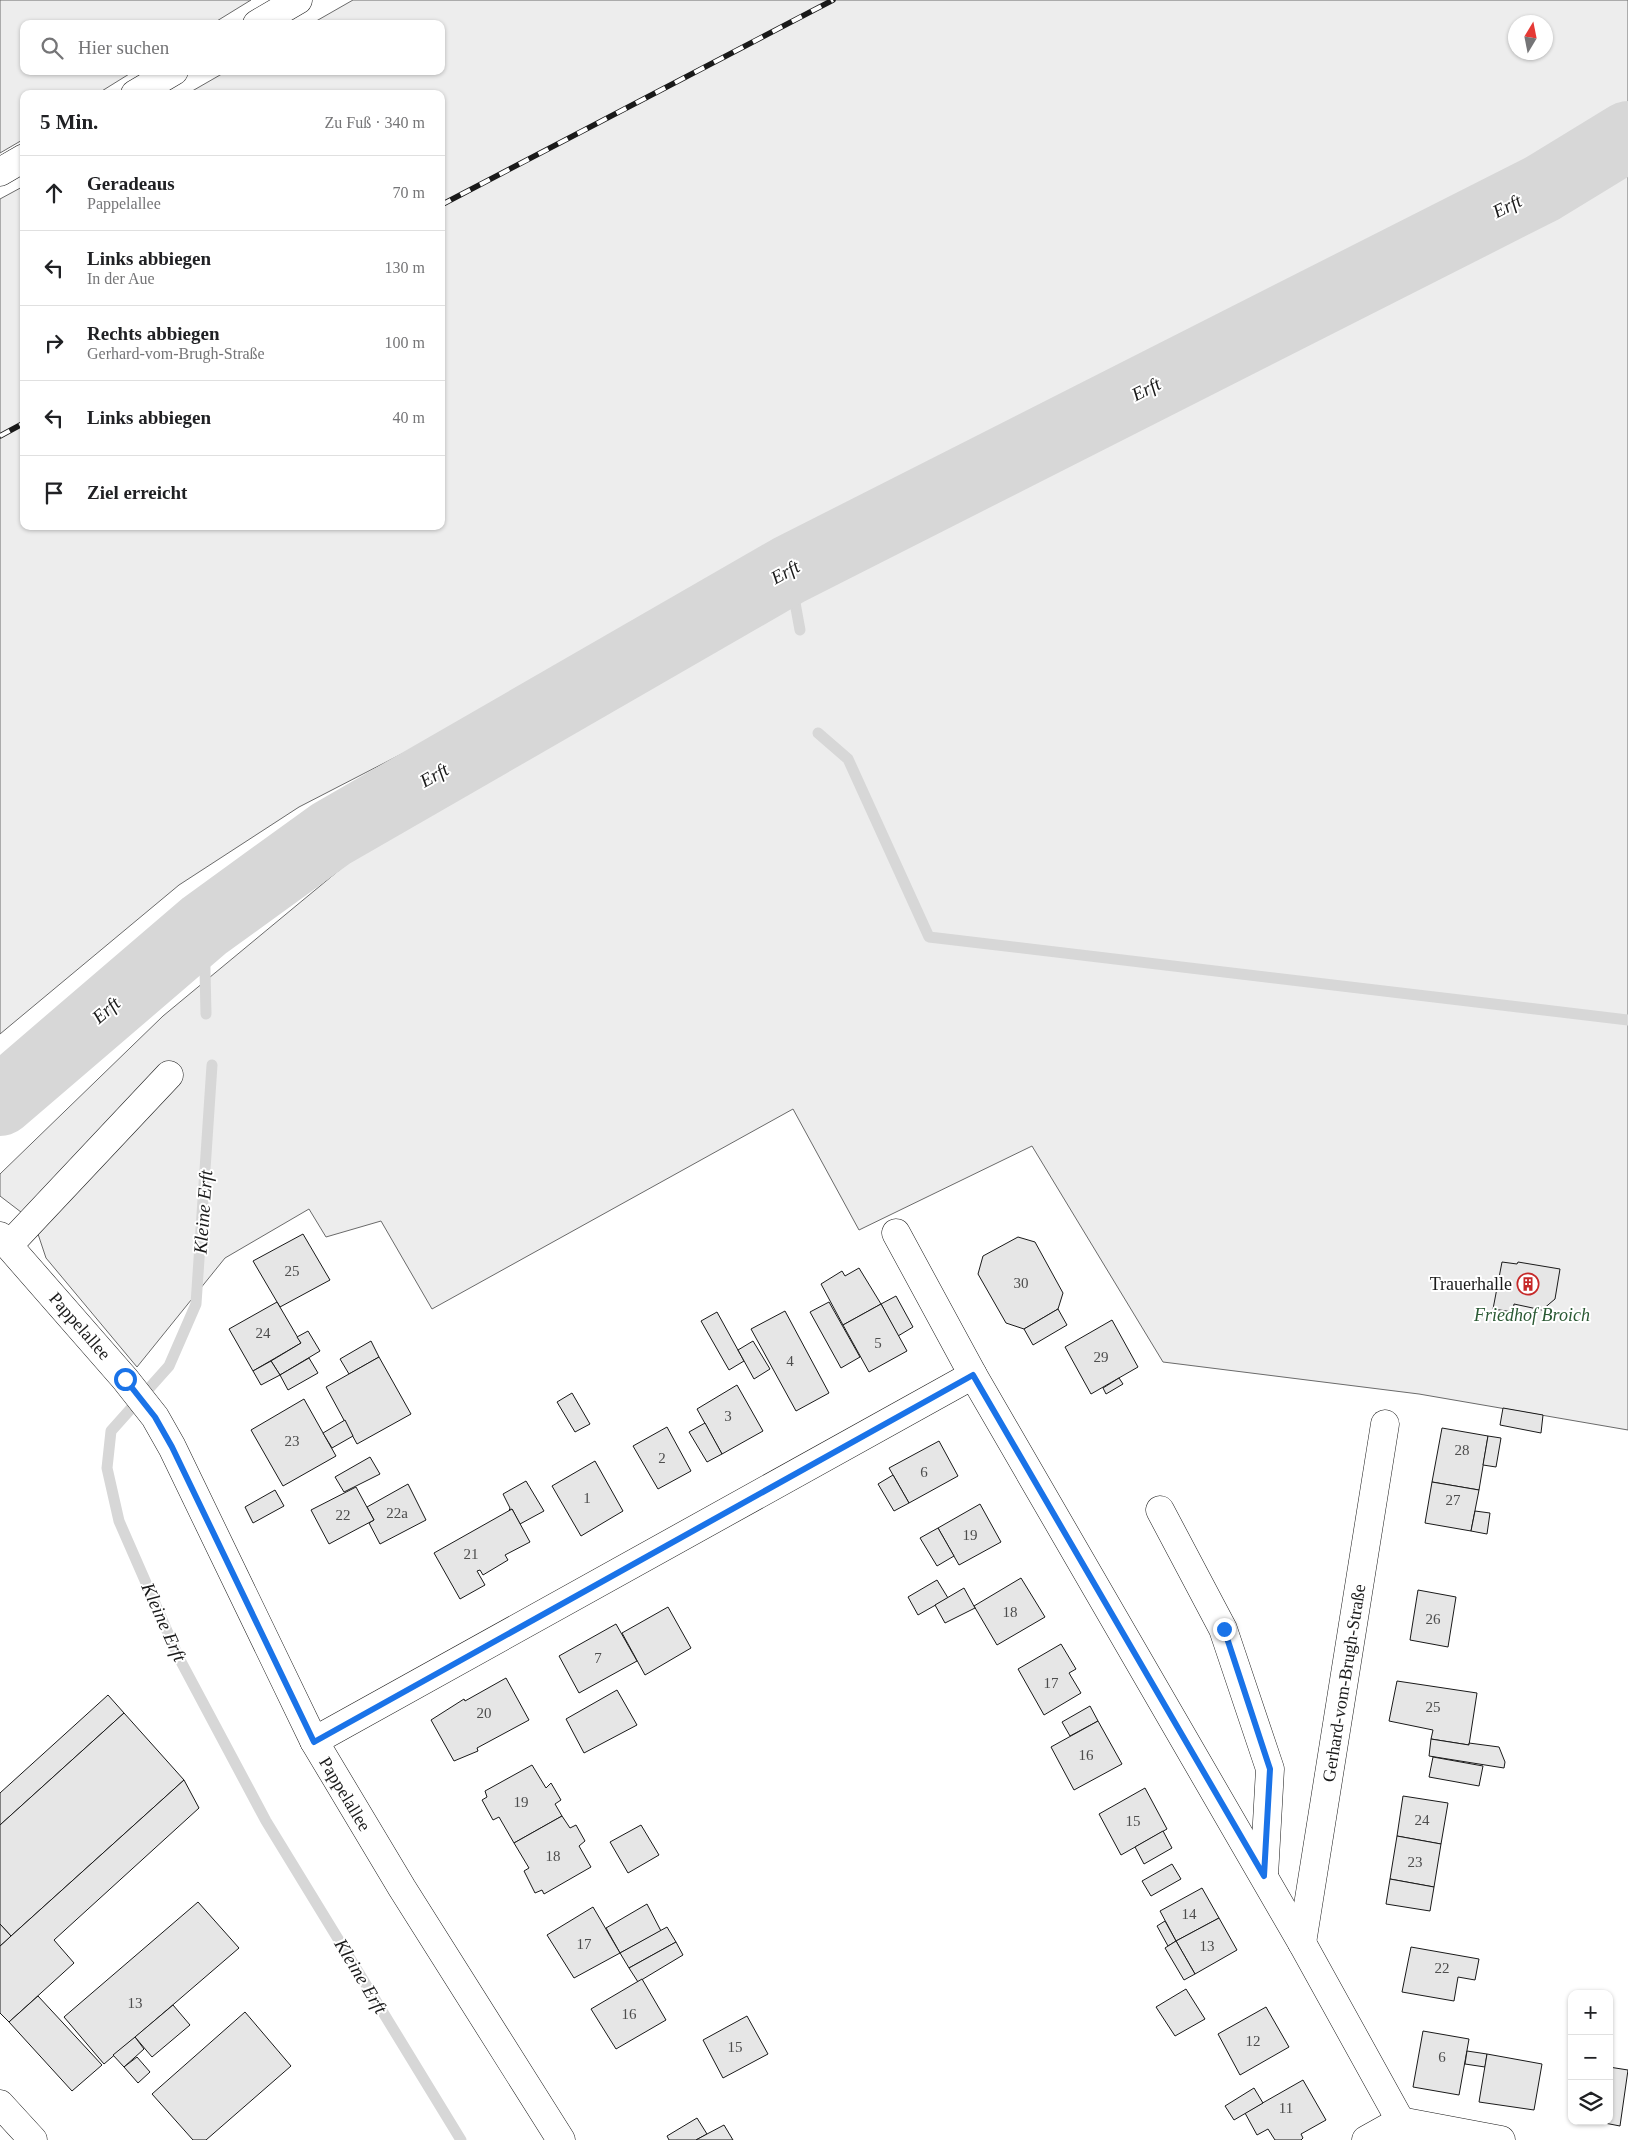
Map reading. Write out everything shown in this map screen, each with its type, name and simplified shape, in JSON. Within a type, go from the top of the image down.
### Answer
[{"type":"street","points":[[264,20],[298,0]]},
{"type":"street","points":[[142,90],[167,75]]},
{"type":"street","points":[[0,172],[20,160]]},
{"type":"street","points":[[4,1240],[169,1075]]},
{"type":"street","points":[[896,1233],[973,1375],[1264,1876],[1406,2130]]},
{"type":"street","name":"Pappelallee","points":[[4,1240],[125,1379],[155,1417],[172,1447],[314,1742],[402,1888],[561,2140]]},
{"type":"street","points":[[314,1742],[973,1375]]},
{"type":"street","name":"Gerhard-vom-Brugh-Straße","points":[[1302,1943],[1385,1424]]},
{"type":"street","points":[[1160,1510],[1224,1629],[1270,1769],[1264,1876]]},
{"type":"street","points":[[0,2104],[32,2140]]},
{"type":"street","points":[[1366,2140],[1406,2130],[1501,2140]]},
{"type":"green space","points":[[0,0],[251,0],[218,20],[20,20],[20,75],[128,75],[103,90],[20,90],[20,141],[0,153]]},
{"type":"green space","points":[[353,0],[1628,0],[1628,112],[1541,166],[299,807],[179,885],[0,1034],[0,199],[20,188],[20,530],[445,530],[445,90],[194,90],[220,75],[445,75],[445,20],[318,20]]},
{"type":"green space","name":"Friedhof Broich","points":[[1628,158],[1628,1430],[1419,1394],[1163,1362],[1032,1146],[859,1230],[793,1109],[432,1309],[381,1221],[326,1237],[309,1209],[225,1258],[137,1367],[46,1258],[34,1222],[0,1196],[0,1174],[163,1016],[349,862],[822,565],[1039,455],[1154,405],[1549,204]]},
{"type":"building","points":[[303,1234],[330,1280],[280,1307],[253,1261]]},
{"type":"building","points":[[1018,1237],[1035,1242],[1063,1293],[1058,1309],[1024,1329],[1006,1323],[978,1274],[983,1256]]},
{"type":"building","name":"Trauerhalle","points":[[1502,1262],[1517,1264],[1518,1262],[1560,1269],[1555,1299],[1542,1310],[1514,1304],[1513,1312],[1493,1309]]},
{"type":"building","points":[[859,1268],[881,1304],[843,1325],[821,1284],[842,1271],[845,1276]]},
{"type":"building","points":[[896,1296],[913,1327],[898,1336],[881,1304]]},
{"type":"building","points":[[277,1302],[301,1343],[253,1371],[229,1329]]},
{"type":"building","points":[[829,1302],[860,1357],[841,1368],[810,1312]]},
{"type":"building","points":[[881,1304],[907,1351],[869,1372],[843,1325]]},
{"type":"building","points":[[1058,1309],[1067,1325],[1033,1345],[1024,1329]]},
{"type":"building","points":[[785,1311],[829,1393],[796,1411],[751,1329]]},
{"type":"building","points":[[717,1312],[744,1361],[729,1370],[701,1321]]},
{"type":"building","points":[[1112,1320],[1138,1367],[1091,1394],[1065,1347]]},
{"type":"building","points":[[308,1331],[320,1351],[280,1375],[271,1361],[301,1343],[297,1337]]},
{"type":"building","points":[[371,1341],[379,1357],[349,1374],[340,1359]]},
{"type":"building","points":[[753,1341],[770,1369],[754,1379],[738,1350]]},
{"type":"building","points":[[379,1357],[411,1414],[357,1444],[326,1387]]},
{"type":"building","points":[[309,1358],[318,1373],[288,1390],[280,1375]]},
{"type":"building","points":[[271,1361],[280,1375],[261,1385],[253,1371]]},
{"type":"building","points":[[1119,1378],[1123,1384],[1106,1394],[1103,1388]]},
{"type":"building","points":[[737,1385],[763,1431],[722,1454],[697,1409]]},
{"type":"building","points":[[572,1393],[590,1424],[575,1432],[557,1402]]},
{"type":"building","points":[[304,1399],[336,1456],[283,1486],[251,1430]]},
{"type":"building","points":[[1503,1408],[1543,1415],[1541,1433],[1500,1425]]},
{"type":"building","points":[[345,1420],[353,1436],[332,1448],[323,1433]]},
{"type":"building","points":[[705,1423],[722,1454],[707,1462],[689,1432]]},
{"type":"building","points":[[667,1427],[691,1471],[658,1489],[633,1446]]},
{"type":"building","points":[[1442,1428],[1488,1436],[1479,1490],[1432,1482]]},
{"type":"building","points":[[1488,1436],[1501,1438],[1496,1467],[1483,1465]]},
{"type":"building","points":[[939,1441],[958,1476],[909,1503],[889,1468]]},
{"type":"building","points":[[370,1457],[380,1474],[344,1492],[335,1477]]},
{"type":"building","points":[[595,1461],[623,1511],[581,1536],[552,1486]]},
{"type":"building","points":[[893,1475],[909,1503],[894,1511],[878,1484]]},
{"type":"building","points":[[526,1481],[544,1511],[520,1524],[512,1509],[509,1511],[510,1508],[503,1494]]},
{"type":"building","points":[[1432,1482],[1479,1490],[1471,1531],[1425,1523]]},
{"type":"building","points":[[408,1484],[426,1520],[380,1544],[369,1523],[374,1520],[367,1507]]},
{"type":"building","points":[[356,1487],[374,1520],[329,1544],[311,1510]]},
{"type":"building","points":[[275,1490],[284,1506],[253,1523],[245,1507]]},
{"type":"building","points":[[980,1504],[1001,1542],[959,1565],[938,1528]]},
{"type":"building","points":[[512,1509],[530,1542],[505,1555],[508,1560],[483,1575],[480,1570],[477,1571],[485,1585],[460,1599],[434,1553]]},
{"type":"building","points":[[1475,1511],[1490,1513],[1487,1534],[1471,1531]]},
{"type":"building","points":[[938,1528],[954,1556],[937,1566],[920,1538]]},
{"type":"building","points":[[1021,1578],[1045,1617],[997,1645],[974,1606]]},
{"type":"building","points":[[937,1580],[948,1598],[918,1615],[908,1597]]},
{"type":"building","points":[[964,1588],[975,1608],[945,1623],[935,1605]]},
{"type":"building","points":[[1418,1590],[1456,1597],[1448,1647],[1410,1640]]},
{"type":"building","points":[[668,1607],[691,1648],[645,1675],[622,1633]]},
{"type":"building","points":[[616,1624],[637,1661],[579,1693],[559,1656]]},
{"type":"building","points":[[1061,1644],[1076,1669],[1069,1673],[1081,1693],[1044,1715],[1018,1669]]},
{"type":"building","points":[[506,1678],[529,1720],[477,1748],[478,1751],[454,1761],[431,1720],[464,1699],[465,1701]]},
{"type":"building","points":[[1397,1681],[1477,1693],[1469,1745],[1431,1739],[1433,1730],[1389,1721]]},
{"type":"building","points":[[617,1690],[637,1725],[584,1753],[566,1719]]},
{"type":"building","points":[[108,1695],[124,1713],[0,1825],[0,1793]]},
{"type":"building","points":[[1090,1706],[1098,1721],[1070,1736],[1062,1722]]},
{"type":"building","points":[[124,1713],[184,1780],[11,1936],[0,1924],[0,1825]]},
{"type":"building","points":[[1098,1721],[1122,1764],[1074,1790],[1051,1747]]},
{"type":"building","points":[[1431,1739],[1469,1745],[1469,1743],[1499,1747],[1505,1762],[1504,1768],[1429,1756]]},
{"type":"building","points":[[1433,1757],[1483,1766],[1479,1786],[1429,1777]]},
{"type":"building","points":[[532,1765],[546,1788],[551,1783],[561,1800],[555,1804],[562,1816],[514,1843],[499,1817],[493,1820],[482,1800],[487,1797],[485,1791]]},
{"type":"building","points":[[184,1780],[199,1808],[54,1940],[74,1963],[9,2022],[0,2013],[0,1946]]},
{"type":"building","points":[[1145,1788],[1167,1829],[1121,1855],[1099,1814]]},
{"type":"building","points":[[1403,1796],[1448,1803],[1441,1844],[1397,1836]]},
{"type":"building","points":[[562,1816],[570,1828],[576,1825],[585,1841],[579,1846],[591,1867],[544,1894],[542,1890],[535,1893],[524,1871],[529,1868],[514,1843]]},
{"type":"building","points":[[641,1825],[659,1855],[628,1873],[610,1842]]},
{"type":"building","points":[[1163,1831],[1172,1848],[1144,1864],[1135,1847]]},
{"type":"building","points":[[1397,1836],[1441,1844],[1434,1887],[1390,1879]]},
{"type":"building","points":[[1172,1864],[1181,1879],[1151,1896],[1142,1881]]},
{"type":"building","points":[[1390,1879],[1434,1887],[1430,1911],[1386,1904]]},
{"type":"building","points":[[1202,1888],[1219,1918],[1176,1941],[1160,1911]]},
{"type":"building","points":[[198,1902],[239,1948],[104,2064],[64,2017]]},
{"type":"building","points":[[647,1904],[661,1931],[620,1953],[606,1928]]},
{"type":"building","points":[[593,1907],[620,1953],[574,1978],[547,1935]]},
{"type":"building","points":[[1219,1918],[1237,1950],[1195,1974],[1176,1941]]},
{"type":"building","points":[[1165,1921],[1176,1941],[1168,1946],[1157,1926]]},
{"type":"building","points":[[0,1924],[11,1936],[0,1946]]},
{"type":"building","points":[[667,1927],[676,1942],[629,1968],[620,1953]]},
{"type":"building","points":[[1176,1941],[1195,1974],[1184,1980],[1165,1948]]},
{"type":"building","points":[[676,1942],[683,1955],[638,1982],[629,1968]]},
{"type":"building","points":[[1411,1947],[1479,1959],[1475,1980],[1458,1977],[1454,2001],[1402,1992]]},
{"type":"building","points":[[642,1979],[666,2020],[616,2049],[591,2009]]},
{"type":"building","points":[[1186,1989],[1205,2019],[1175,2036],[1156,2007]]},
{"type":"building","points":[[38,1996],[102,2065],[72,2091],[9,2022]]},
{"type":"building","points":[[173,2005],[190,2025],[152,2057],[135,2037]]},
{"type":"building","points":[[1266,2007],[1289,2047],[1240,2075],[1218,2034]]},
{"type":"building","points":[[245,2012],[291,2066],[206,2140],[193,2140],[152,2094]]},
{"type":"building","points":[[747,2016],[768,2054],[723,2078],[703,2040]]},
{"type":"building","points":[[1423,2031],[1469,2039],[1459,2095],[1413,2087]]},
{"type":"building","points":[[135,2037],[144,2049],[124,2067],[113,2055]]},
{"type":"building","points":[[1467,2051],[1487,2054],[1485,2067],[1465,2064]]},
{"type":"building","points":[[1487,2054],[1542,2064],[1534,2110],[1479,2102]]},
{"type":"building","points":[[137,2057],[150,2072],[138,2083],[124,2067]]},
{"type":"building","points":[[1613,2068],[1628,2070],[1620,2126],[1613,2125]]},
{"type":"building","points":[[1303,2080],[1326,2120],[1301,2134],[1303,2138],[1301,2140],[1275,2140],[1268,2129],[1257,2135],[1245,2113]]},
{"type":"building","points":[[1254,2088],[1263,2103],[1234,2120],[1225,2106]]},
{"type":"building","points":[[697,2118],[707,2134],[696,2140],[669,2140],[667,2136]]},
{"type":"building","points":[[724,2125],[733,2140],[696,2140],[707,2134]]},
{"type":"waterway","name":"Erft","points":[[0,1101],[204,926],[331,834],[789,570],[1543,188],[1628,136]]},
{"type":"waterway","points":[[789,570],[800,630]]},
{"type":"waterway","points":[[818,733],[848,759],[929,937],[1628,1020]]},
{"type":"waterway","name":"Kleine Erft","points":[[204,926],[206,1014]]},
{"type":"waterway","name":"Kleine Erft","points":[[212,1065],[196,1304],[169,1366],[111,1431],[107,1468],[119,1521],[178,1656],[266,1821],[461,2140]]},
{"type":"railway","points":[[445,203],[833,0]]},
{"type":"railway","points":[[0,436],[20,425]]},
{"type":"place","name":"Trauerhalle","points":[[1528,1284]]},
{"type":"route","points":[[125,1379],[155,1417],[172,1447],[314,1742],[973,1375],[1264,1876],[1270,1769],[1224,1629]]}]
